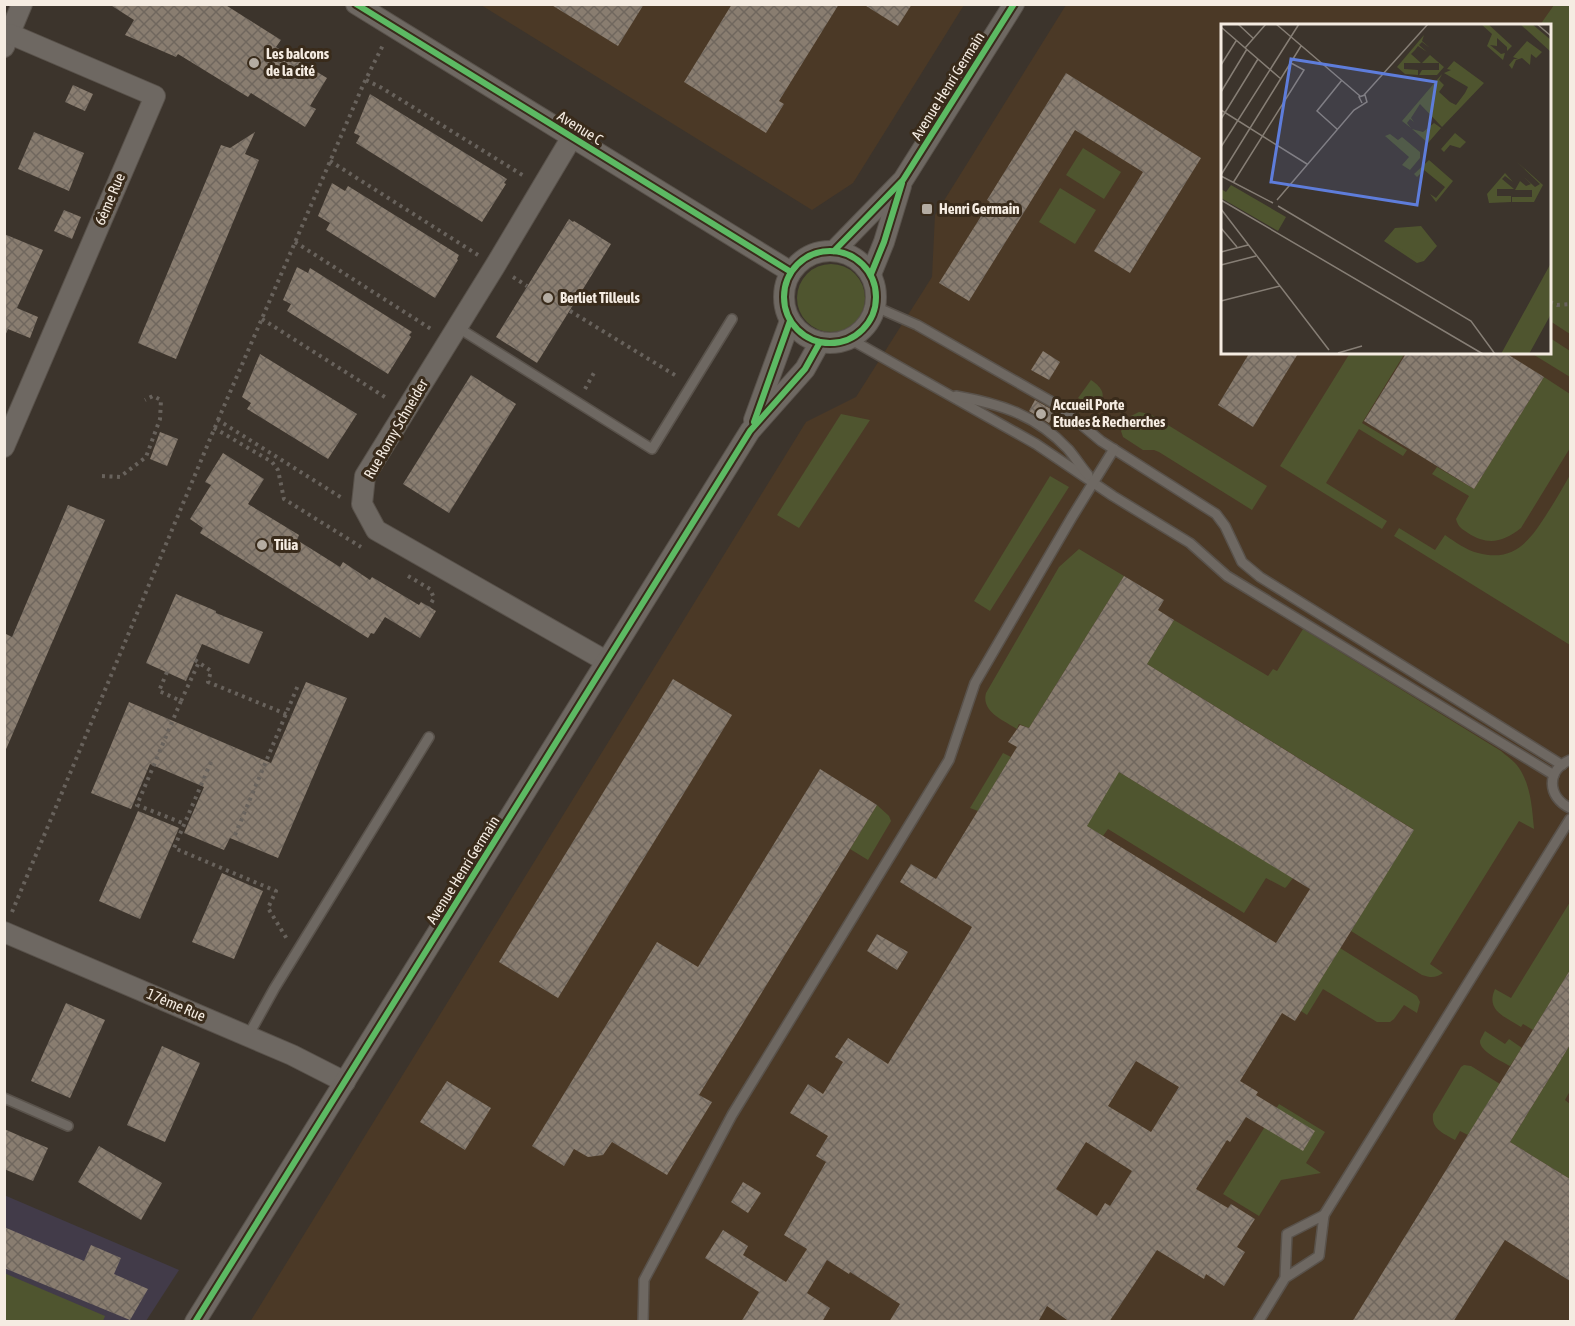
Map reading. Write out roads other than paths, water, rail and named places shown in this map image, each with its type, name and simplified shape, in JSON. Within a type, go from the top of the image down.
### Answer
[{"type":"street","points":[[7,41],[22,4]]},
{"type":"street","name":"Avenue C","points":[[356,4],[791,272]]},
{"type":"street","name":"Avenue Henri Germain","points":[[834,251],[903,180],[1014,4]]},
{"type":"street","name":"6ème Rue","points":[[4,447],[154,96],[7,41]]},
{"type":"street","name":"Rue Romy Schneider","points":[[572,137],[365,476],[362,504],[376,530],[606,661]]},
{"type":"street","name":"Avenue Henri Germain","points":[[871,274],[884,242],[903,180]]},
{"type":"street","points":[[821,251],[834,251],[845,253],[864,264],[871,274],[877,296],[871,320],[862,331],[841,343],[830,344],[808,338],[798,331],[790,321],[785,309],[784,297],[791,272],[799,262],[821,251]]},
{"type":"street","name":"Avenue Henri Germain","points":[[750,431],[790,321]]},
{"type":"street","name":"Avenue Henri Germain","points":[[195,1322],[750,431],[805,369],[820,342]]},
{"type":"street","name":"17ème Rue","points":[[6,926],[292,1054],[345,1082]]},
{"type":"lane","points":[[876,307],[917,325],[1059,406],[1101,441],[1216,513],[1225,526],[1242,562],[1260,577],[1566,762],[1554,775],[1553,790],[1562,803],[1570,808]]},
{"type":"lane","points":[[452,334],[652,449],[732,319]]},
{"type":"lane","points":[[850,339],[1036,444],[1113,496],[1190,543],[1227,576],[1554,775]]},
{"type":"lane","points":[[949,394],[988,401],[1026,416],[1046,428],[1068,449],[1093,482]]},
{"type":"lane","points":[[643,1322],[644,1280],[732,1115],[949,760],[975,683],[1114,449]]},
{"type":"lane","points":[[248,1036],[295,954],[429,737]]},
{"type":"lane","points":[[1258,1322],[1285,1278],[1319,1256],[1324,1215],[1570,819]]},
{"type":"lane","points":[[4,1098],[68,1126]]},
{"type":"lane","points":[[1285,1278],[1287,1234],[1324,1215]]},
{"type":"place","name":"Les balcons de la cité","points":[[254,63]]},
{"type":"place","name":"Henri Germain","points":[[927,209]]},
{"type":"place","name":"Berliet Tilleuls","points":[[548,298]]},
{"type":"place","name":"Accueil Porte Etudes & Recherches","points":[[1041,414]]},
{"type":"place","name":"Tilia","points":[[262,545]]}]
